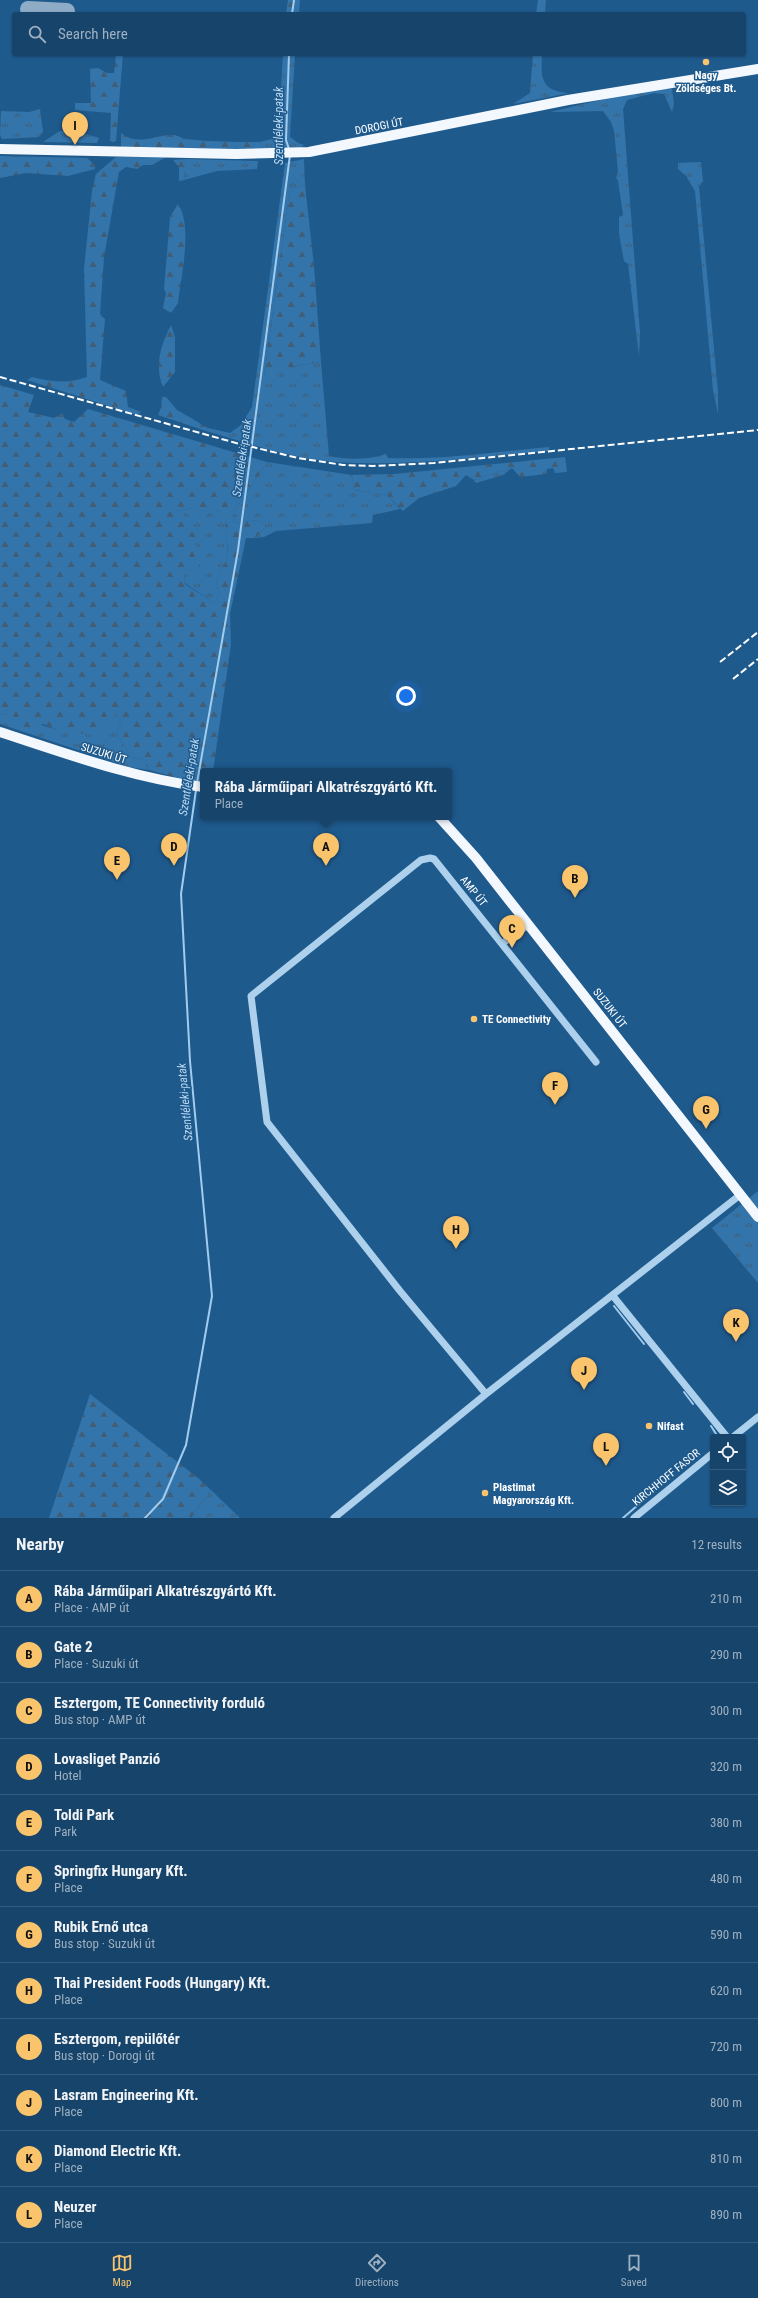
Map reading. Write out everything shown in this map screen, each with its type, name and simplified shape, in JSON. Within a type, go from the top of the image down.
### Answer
[{"type":"main road","name":"DOROGI ÚT","points":[[0,149],[236,154],[289,153],[324,149],[568,100],[758,70]]},
{"type":"main road","name":"SUZUKI ÚT","points":[[0,732],[120,771],[189,786],[200,787]]},
{"type":"main road","name":"SUZUKI ÚT","points":[[442,820],[459,838],[758,1217]]},
{"type":"street","name":"AMP ÚT","points":[[486,1394],[400,1291],[267,1122],[251,996],[421,860],[430,858],[434,859],[503,943],[596,1062]]},
{"type":"street","points":[[503,943],[528,925]]},
{"type":"street","points":[[334,1518],[486,1394],[740,1195]]},
{"type":"street","points":[[613,1296],[725,1434]]},
{"type":"street","points":[[737,1434],[758,1417]]},
{"type":"street","name":"KIRCHHOFF FASOR","points":[[634,1518],[710,1455]]},
{"type":"green space","points":[[288,0],[300,0],[299,12],[286,12]]},
{"type":"green space","points":[[538,0],[546,0],[545,12],[536,12]]},
{"type":"green space","points":[[116,56],[123,56],[116,141],[113,142],[110,141],[111,113],[75,110],[75,103],[91,103],[90,69],[98,68],[107,73],[114,73]]},
{"type":"green space","points":[[283,56],[295,56],[290,137],[298,143],[304,145],[302,147],[263,150],[260,142],[276,138],[279,123]]},
{"type":"green space","points":[[533,56],[542,56],[542,76],[547,86],[559,92],[569,93],[513,104],[530,93]]},
{"type":"green space","points":[[665,88],[672,89],[674,104],[672,112],[664,94],[654,93],[627,100],[623,109],[640,333],[639,356],[628,264],[624,261],[619,234],[619,217],[623,215],[618,181],[616,177],[618,171],[614,131],[611,122],[603,111],[550,112],[608,98]]},
{"type":"green space","points":[[40,109],[43,132],[39,137],[2,139],[0,135],[1,111],[29,112]]},
{"type":"green space","points":[[73,130],[99,138],[97,143],[43,142],[60,131]]},
{"type":"green space","points":[[121,133],[128,137],[141,140],[174,135],[184,139],[195,140],[260,142],[263,150],[121,147]]},
{"type":"green space","points":[[0,156],[87,158],[95,165],[95,169],[68,176],[26,173],[0,178]]},
{"type":"green space","points":[[116,157],[166,157],[152,165],[143,165],[137,169],[126,167],[119,172],[104,257],[100,314],[105,319],[100,380],[126,391],[128,407],[141,412],[137,415],[27,380],[32,377],[53,381],[73,381],[87,377],[84,269],[92,191],[96,174]]},
{"type":"green space","points":[[186,159],[258,161],[257,169],[217,171],[184,180]]},
{"type":"green space","points":[[186,159],[184,180],[179,181],[179,167],[173,160]]},
{"type":"green space","points":[[304,159],[305,185],[290,189],[264,376],[300,365],[321,362],[329,456],[358,459],[386,454],[388,458],[428,458],[549,447],[549,451],[416,462],[336,462],[303,458],[206,431],[208,428],[230,433],[241,425],[252,407],[285,163]]},
{"type":"green space","points":[[701,162],[703,181],[699,187],[718,392],[718,414],[713,390],[695,191],[686,176],[678,169],[678,163]]},
{"type":"green space","points":[[305,185],[314,266],[321,362],[299,365],[264,377],[290,189]]},
{"type":"green space","points":[[178,204],[185,225],[185,252],[178,303],[171,313],[163,308],[166,293],[164,289],[170,217]]},
{"type":"green space","points":[[171,325],[175,337],[175,372],[163,387],[159,371],[160,355],[164,340]]},
{"type":"green space","points":[[0,385],[34,395],[28,412],[54,418],[62,413],[65,419],[74,422],[88,409],[267,462],[233,513],[235,523],[258,520],[266,527],[255,538],[246,538],[230,614],[231,644],[213,768],[200,768],[200,782],[190,781],[149,770],[146,760],[131,757],[116,732],[121,725],[117,713],[94,735],[57,730],[43,724],[29,731],[14,724],[8,714],[0,715]],"holes":[[[193,508],[197,515],[202,508],[215,508],[226,518],[225,535],[228,547],[226,561],[216,581],[219,595],[214,603],[185,584],[184,575],[199,566],[193,521],[176,511]]]},
{"type":"green space","points":[[162,397],[166,397],[177,410],[208,428],[206,431],[158,415],[161,408]]},
{"type":"green space","points":[[565,457],[567,472],[555,473],[553,468],[547,469],[546,474],[520,477],[512,468],[474,480],[466,475],[456,486],[419,498],[403,511],[387,495],[354,490],[352,475],[394,474]]},
{"type":"green space","points":[[267,462],[352,475],[354,490],[387,495],[400,509],[373,515],[372,523],[276,531],[264,537],[255,538],[266,527],[258,520],[235,523],[233,513]]},
{"type":"green space","points":[[512,468],[503,475],[476,483],[474,480]]},
{"type":"green space","points":[[193,508],[215,508],[226,518],[225,535],[228,547],[226,561],[216,581],[219,595],[214,603],[185,583],[176,511]]},
{"type":"green space","points":[[117,713],[121,725],[116,732],[131,757],[146,760],[149,770],[129,767],[0,724],[0,715],[8,714],[57,730]]},
{"type":"green space","points":[[758,1191],[758,1283],[712,1228]]},
{"type":"green space","points":[[90,1394],[198,1478],[211,1490],[191,1518],[49,1518]]},
{"type":"green space","points":[[211,1490],[240,1518],[191,1518]]},
{"type":"waterway","name":"Szentléleki-patak","points":[[292,12],[294,0]]},
{"type":"waterway","name":"Szentléleki-patak","points":[[289,56],[286,140],[289,149]]},
{"type":"waterway","name":"Szentléleki-patak","points":[[197,783],[238,550],[290,155]]},
{"type":"waterway","name":"Szentléleki-patak","points":[[145,1518],[163,1499],[186,1445],[212,1296],[190,1061],[181,894],[196,790]]},
{"type":"waterway","points":[[614,1306],[644,1344]]},
{"type":"waterway","points":[[684,1392],[693,1404]]},
{"type":"waterway","points":[[711,1426],[716,1434]]},
{"type":"waterway","points":[[623,1518],[654,1491]]},
{"type":"taxiway","points":[[28,9],[67,11]]},
{"type":"railway","points":[[0,377],[236,443],[298,458],[343,465],[373,466],[434,463],[758,430]]},
{"type":"railway","points":[[720,662],[758,632]]},
{"type":"railway","points":[[733,679],[758,659]]},
{"type":"place","name":"Nagy Zöldséges Bt.","points":[[706,62]]},
{"type":"place","name":"Esztergom, repülőtér","points":[[75,145]]},
{"type":"place","name":"Lovasliget Panzió","points":[[174,866]]},
{"type":"place","name":"Rába Járműipari Alkatrészgyártó Kft.","points":[[326,866]]},
{"type":"place","name":"Toldi Park","points":[[117,880]]},
{"type":"place","name":"Gate 2","points":[[575,898]]},
{"type":"place","name":"Esztergom, TE Connectivity forduló","points":[[512,948]]},
{"type":"place","name":"TE Connectivity","points":[[474,1019]]},
{"type":"place","name":"Springfix Hungary Kft.","points":[[555,1105]]},
{"type":"place","name":"Rubik Ernő utca","points":[[706,1129]]},
{"type":"place","name":"Thai President Foods (Hungary) Kft.","points":[[456,1249]]},
{"type":"place","name":"Diamond Electric Kft.","points":[[736,1342]]},
{"type":"place","name":"Lasram Engineering Kft.","points":[[584,1390]]},
{"type":"place","name":"Nifast","points":[[649,1426]]},
{"type":"place","name":"Neuzer","points":[[606,1466]]},
{"type":"place","name":"Plastimat Magyarország Kft.","points":[[485,1493]]}]
